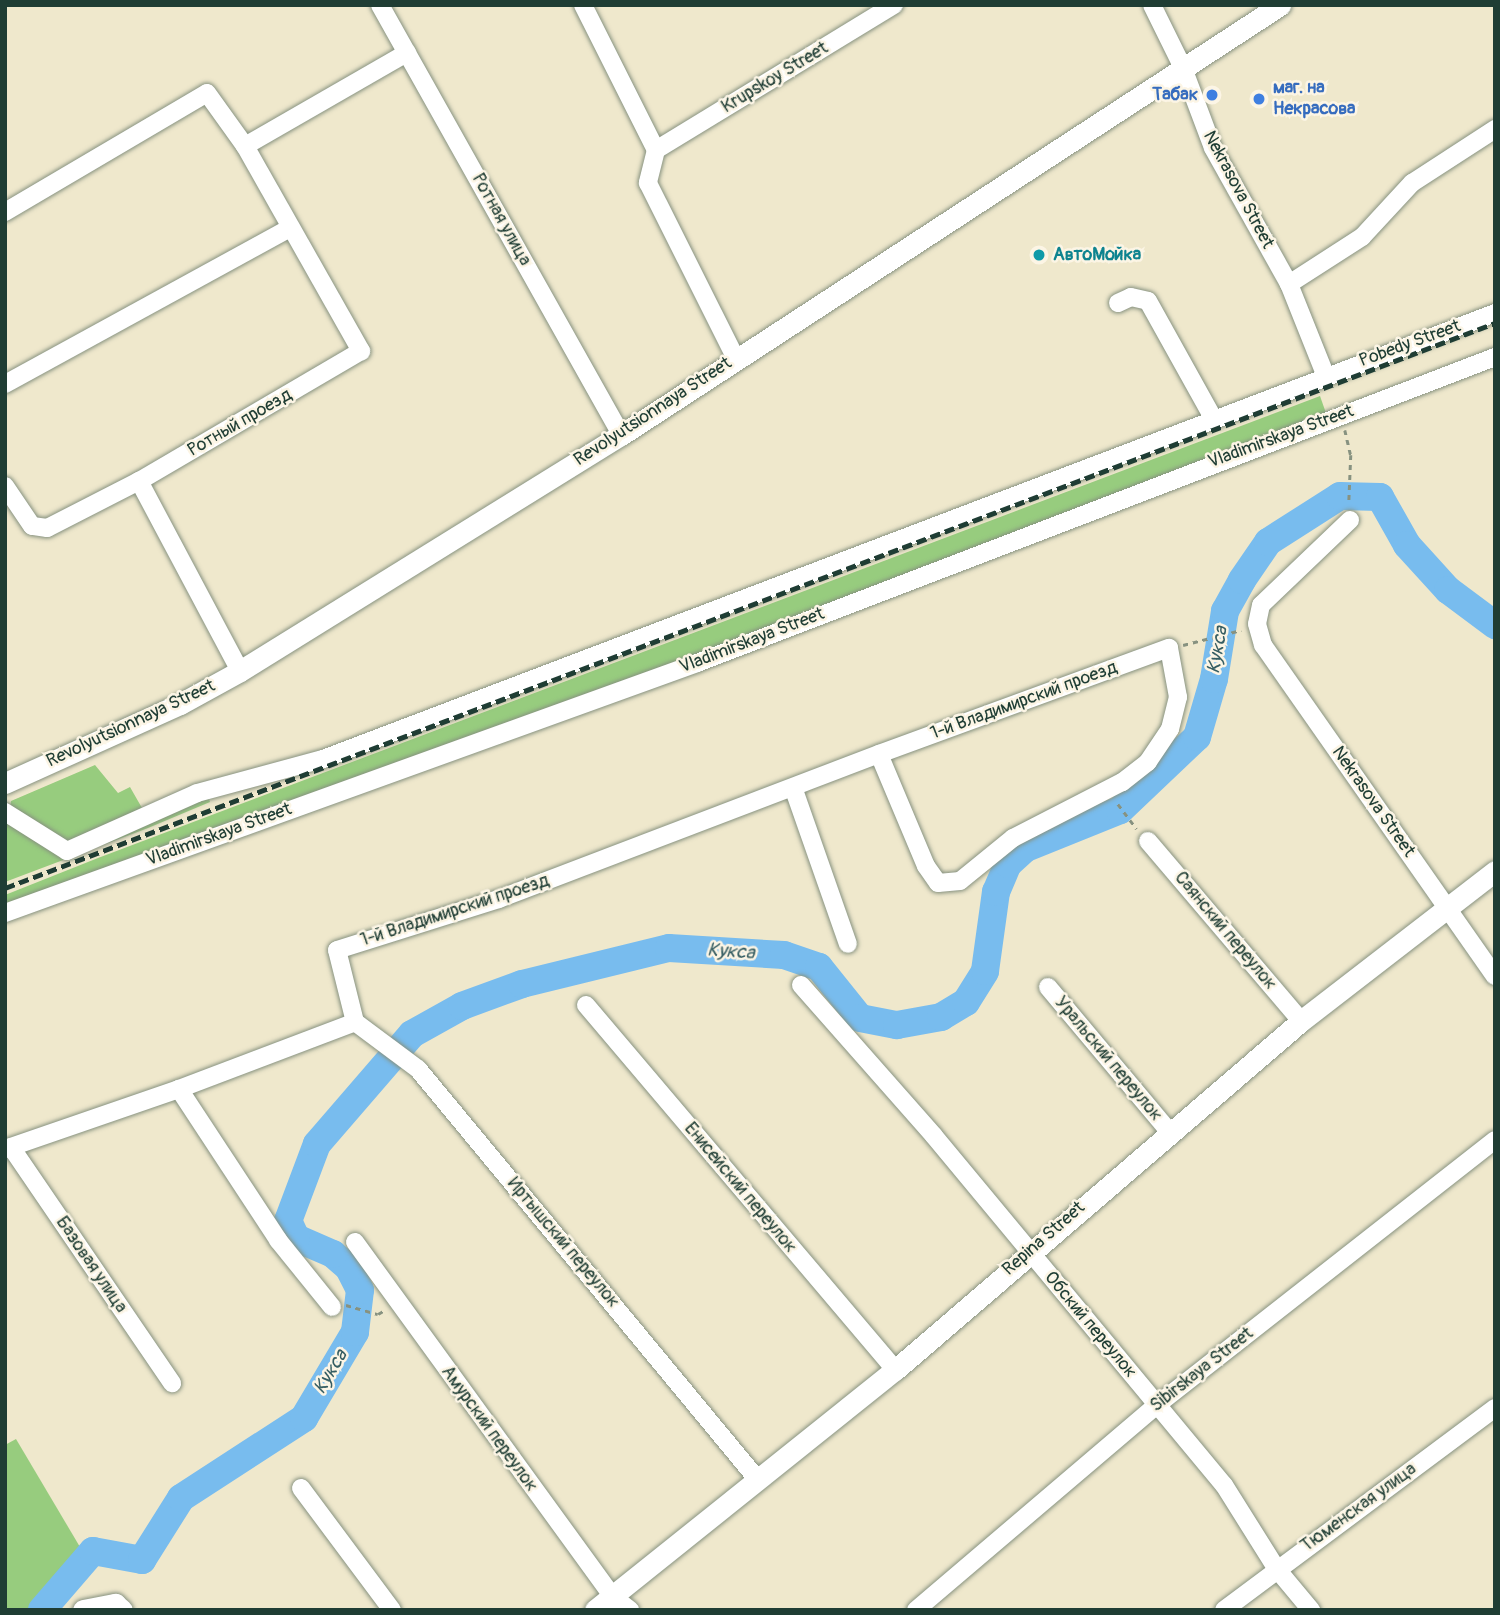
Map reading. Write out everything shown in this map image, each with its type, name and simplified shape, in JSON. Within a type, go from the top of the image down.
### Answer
[{"type":"street","name":"Ротная улица","points":[[380,5],[621,435]]},
{"type":"street","points":[[583,5],[656,150],[648,183],[736,357]]},
{"type":"street","name":"Krupskoy Street","points":[[656,150],[894,5]]},
{"type":"street","name":"Nekrasova Street","points":[[1152,5],[1183,68],[1213,148],[1289,284],[1325,374]]},
{"type":"street","name":"Revolyutsionnaya Street","points":[[5,783],[180,705],[240,671],[621,435],[736,357],[1280,5]]},
{"type":"street","points":[[245,146],[407,53]]},
{"type":"street","name":"Ротный проезд","points":[[5,212],[207,93],[245,146],[361,351],[139,481],[47,528],[32,526],[5,486]]},
{"type":"street","points":[[1289,284],[1362,237],[1412,183],[1495,129]]},
{"type":"street","points":[[5,384],[290,228]]},
{"type":"street","points":[[1118,303],[1131,297],[1148,301],[1213,418]]},
{"type":"street","name":"Pobedy Street","points":[[1325,374],[1495,313]]},
{"type":"street","name":"Vladimirskaya Street","points":[[5,913],[697,663],[1495,357]]},
{"type":"street","points":[[5,812],[66,851],[197,793],[323,759],[1325,374]]},
{"type":"street","points":[[139,481],[240,671]]},
{"type":"street","name":"Nekrasova Street","points":[[1349,514],[1261,605],[1258,624],[1263,645],[1495,976]]},
{"type":"street","name":"1-й Владимирский проезд","points":[[355,1021],[337,950],[499,898],[794,790],[879,754],[1169,648],[1178,697],[1170,729],[1148,762],[1122,782],[1013,838],[960,881],[938,883],[926,866],[879,754]]},
{"type":"street","points":[[794,790],[848,944]]},
{"type":"street","name":"Саянский переулок","points":[[1148,841],[1301,1021]]},
{"type":"street","name":"Repina Street","points":[[595,1610],[895,1370],[1169,1131],[1301,1021],[1495,871]]},
{"type":"street","name":"Обский переулок","points":[[801,985],[1224,1485],[1276,1568],[1311,1610]]},
{"type":"street","name":"Уральский переулок","points":[[1048,987],[1169,1131]]},
{"type":"street","name":"Енисейский переулок","points":[[586,1005],[895,1370]]},
{"type":"street","points":[[8,1148],[178,1089],[355,1021]]},
{"type":"street","name":"Иртышский переулок","points":[[355,1021],[379,1043],[418,1069],[758,1480]]},
{"type":"street","points":[[178,1089],[278,1240],[332,1307]]},
{"type":"street","name":"Sibirskaya Street","points":[[916,1610],[1157,1405],[1495,1140]]},
{"type":"street","name":"Базовая улица","points":[[8,1148],[172,1383]]},
{"type":"street","name":"Амурский переулок","points":[[355,1242],[612,1596],[630,1610]]},
{"type":"street","name":"Тюменская улица","points":[[1224,1610],[1276,1568],[1495,1408]]},
{"type":"street","points":[[301,1488],[392,1610]]},
{"type":"street","points":[[83,1610],[118,1607]]},
{"type":"path","points":[[1342,415],[1351,455],[1349,514]]},
{"type":"path","points":[[1202,642],[1229,634]]},
{"type":"path","points":[[1116,802],[1126,816]]},
{"type":"path","points":[[351,1304],[368,1310]]},
{"type":"green space","points":[[1320,396],[1327,416],[724,648],[5,907],[5,895],[98,858]]},
{"type":"green space","points":[[95,765],[118,793],[130,787],[142,808],[167,797],[66,848],[10,810],[11,801]]},
{"type":"green space","points":[[208,796],[210,802],[5,882],[5,820],[65,854]]},
{"type":"green space","points":[[16,1439],[80,1547],[36,1610],[5,1610],[5,1445]]},
{"type":"waterway","name":"Кукса","points":[[42,1610],[93,1551],[142,1560],[181,1498],[304,1418],[355,1332],[360,1290],[349,1268],[333,1254],[296,1238],[288,1221],[317,1144],[412,1034],[462,1006],[522,984],[669,948],[784,955],[819,967],[860,1018],[897,1025],[941,1017],[966,1002],[985,971],[996,892],[1008,864],[1026,848],[1120,810],[1197,737],[1214,679],[1225,611],[1242,580],[1268,542],[1340,496],[1380,497],[1407,545],[1448,590],[1495,625]]},
{"type":"railway","points":[[5,888],[1495,323]]},
{"type":"place","name":"Табак","points":[[1212,95]]},
{"type":"place","name":"маг. на Некрасова","points":[[1259,99]]},
{"type":"place","name":"АвтоМойка","points":[[1039,255]]}]
